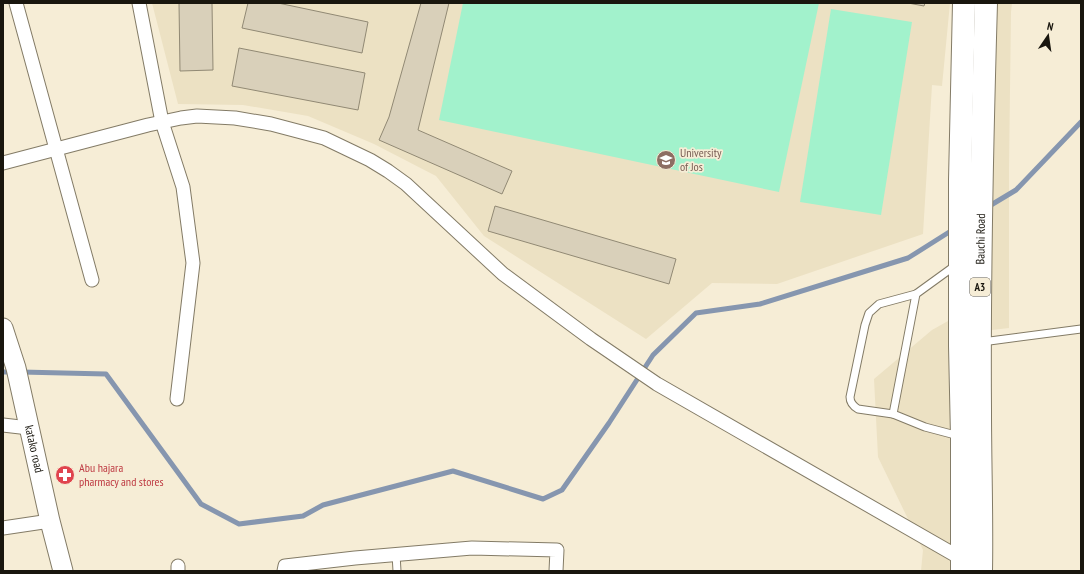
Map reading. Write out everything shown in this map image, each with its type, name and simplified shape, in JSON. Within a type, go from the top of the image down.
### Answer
[{"type":"highway","name":"Bauchi Road","points":[[964,3],[960,180],[962,437],[972,565]]},
{"type":"highway","name":"Bauchi Road","points":[[972,565],[980,411],[981,190],[986,3]]},
{"type":"street","points":[[16,3],[92,280]]},
{"type":"street","points":[[139,3],[162,122],[183,187],[193,263],[177,399]]},
{"type":"street","points":[[3,163],[162,122],[197,116],[235,118],[271,124],[324,138],[388,170],[406,184],[503,274],[591,339],[657,384],[972,565]]},
{"type":"street","name":"katako road","points":[[3,328],[16,368],[50,521],[63,571]]},
{"type":"street","points":[[3,425],[29,428]]},
{"type":"street","points":[[3,528],[50,521]]},
{"type":"street","points":[[284,571],[285,566],[396,554],[472,548],[557,550],[556,571]]},
{"type":"lane","points":[[960,263],[916,294],[879,304],[869,313],[865,325],[850,397],[851,402],[858,409],[893,414],[925,427],[962,437]]},
{"type":"lane","points":[[893,414],[916,294]]},
{"type":"lane","points":[[980,343],[1081,329]]},
{"type":"lane","points":[[396,554],[397,571]]},
{"type":"shaded area","name":"University of Jos","points":[[152,3],[950,3],[942,86],[932,85],[923,234],[777,284],[712,283],[646,339],[484,236],[436,176],[374,144],[308,116],[243,105],[178,104]]},
{"type":"shaded area","points":[[971,3],[1012,3],[1009,168],[1009,328],[966,333],[965,571],[921,571],[923,550],[878,457],[874,379],[932,330],[964,312]]},
{"type":"green space","points":[[463,3],[819,3],[779,192],[439,120]]},
{"type":"green space","points":[[831,9],[912,22],[881,215],[800,202]]},
{"type":"building","points":[[179,3],[212,3],[213,70],[180,71]]},
{"type":"building","points":[[248,3],[278,3],[368,22],[362,53],[242,28]]},
{"type":"building","points":[[421,3],[449,3],[418,130],[512,171],[502,194],[379,140],[389,117]]},
{"type":"building","points":[[908,3],[925,3],[924,6]]},
{"type":"building","points":[[239,48],[365,73],[358,110],[232,86]]},
{"type":"building","points":[[495,206],[676,259],[669,284],[488,231]]},
{"type":"waterway","points":[[986,208],[1016,190],[1081,122]]},
{"type":"waterway","points":[[21,372],[106,374],[201,504],[239,524],[303,516],[323,505],[453,471],[543,499],[562,490],[609,423],[653,355],[696,313],[760,304],[908,258],[954,229]]},
{"type":"waterway","points":[[3,372],[13,372]]},
{"type":"place","name":"University of Jos","points":[[666,160]]},
{"type":"place","name":"Abu hajara pharmacy and stores","points":[[65,475]]}]
